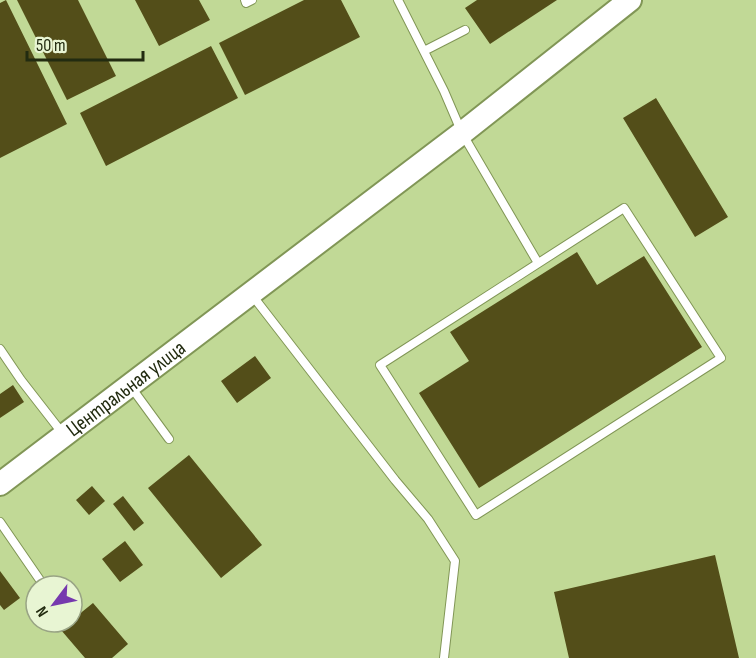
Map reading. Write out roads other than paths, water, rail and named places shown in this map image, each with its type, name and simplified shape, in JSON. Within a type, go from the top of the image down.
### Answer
[{"type":"main road","name":"Центральная улица","points":[[2,479],[64,436],[251,294],[462,133],[630,0]]},
{"type":"lane","points":[[245,0],[246,3],[252,0]]},
{"type":"lane","points":[[398,0],[462,133],[538,263]]},
{"type":"lane","points":[[424,51],[465,30]]},
{"type":"lane","points":[[624,208],[721,358],[477,515],[380,365],[538,263],[624,208]]},
{"type":"lane","points":[[251,294],[428,519],[455,561],[444,658]]},
{"type":"lane","points":[[0,349],[21,381],[64,436]]},
{"type":"lane","points":[[130,386],[169,439]]},
{"type":"lane","points":[[0,522],[36,574]]}]
